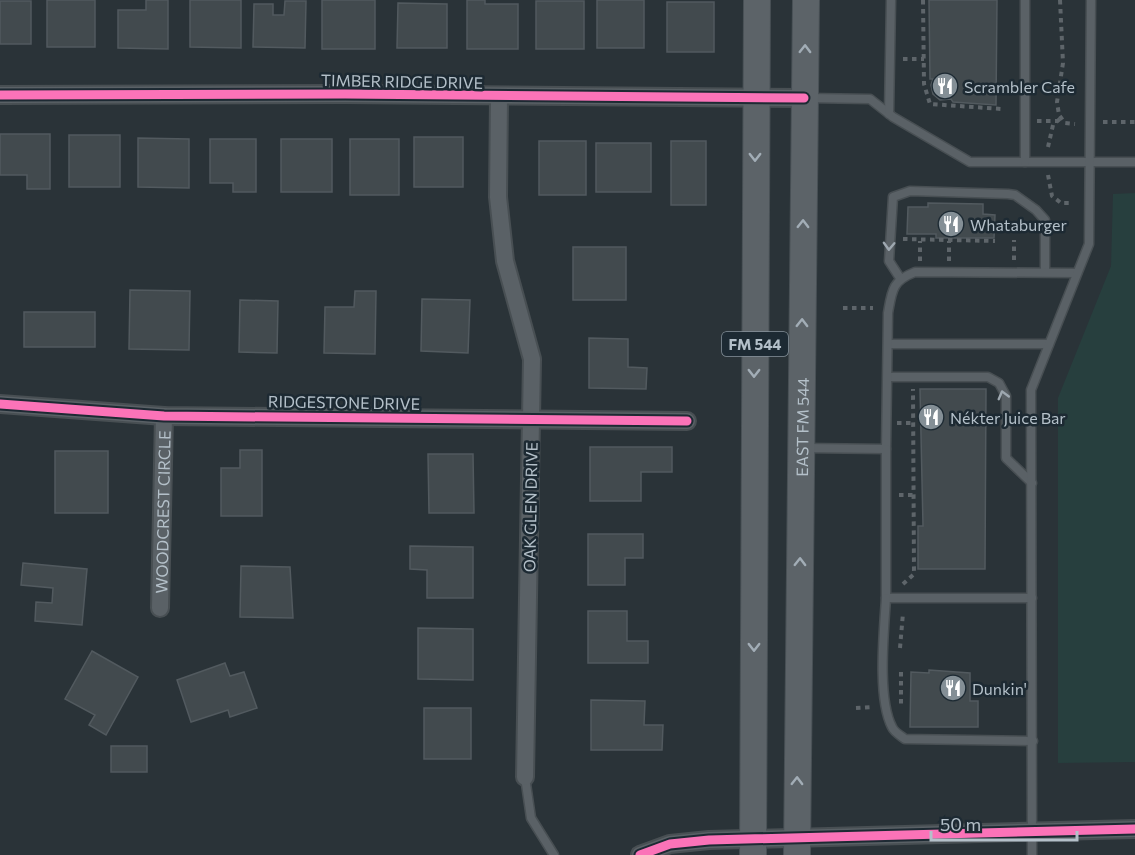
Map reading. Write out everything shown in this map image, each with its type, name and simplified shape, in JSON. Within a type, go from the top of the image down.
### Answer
[{"type":"main road","name":"FM 544","points":[[753,847],[757,0]]},
{"type":"main road","name":"EAST FM 544","points":[[797,847],[806,0]]},
{"type":"street","name":"TIMBER RIDGE DRIVE","points":[[0,95],[345,94],[804,98]]},
{"type":"street","name":"OAK GLEN DRIVE","points":[[499,97],[500,208],[506,261],[532,359],[525,777]]},
{"type":"street","name":"RIDGESTONE DRIVE","points":[[0,404],[164,416],[687,421]]},
{"type":"street","name":"WOODCREST CIRCLE","points":[[160,608],[164,416]]},
{"type":"street","points":[[640,855],[670,844],[709,840],[753,847],[797,847],[1033,832],[1135,830]]},
{"type":"lane","points":[[890,114],[891,0]]},
{"type":"lane","points":[[1024,162],[1025,0]]},
{"type":"lane","points":[[1032,855],[1031,390],[1089,244],[1091,0]]},
{"type":"lane","points":[[804,98],[870,99],[890,114],[970,162],[1135,162]]},
{"type":"lane","points":[[900,278],[888,261],[890,210],[893,197],[910,191],[1015,195],[1045,220],[1045,271]]},
{"type":"lane","points":[[1033,741],[905,739],[892,728],[885,696],[883,656],[886,598],[886,449],[890,300],[900,278],[915,272],[1045,271],[1077,273]]},
{"type":"lane","points":[[889,344],[1049,344]]},
{"type":"lane","points":[[888,377],[988,377],[999,383],[1006,396],[1006,458],[1032,483]]},
{"type":"lane","points":[[801,448],[886,449]]},
{"type":"lane","points":[[886,598],[1032,598]]},
{"type":"lane","points":[[525,777],[531,818],[554,855]]},
{"type":"path","points":[[923,0],[924,84],[930,104],[1002,109]]},
{"type":"path","points":[[1048,147],[1048,140],[1059,120],[1057,102],[1063,63],[1060,0]]},
{"type":"path","points":[[890,59],[924,59]]},
{"type":"path","points":[[1046,121],[1059,120],[1075,124]]},
{"type":"path","points":[[1099,122],[1135,122]]},
{"type":"path","points":[[1048,175],[1052,196],[1061,203],[1072,203]]},
{"type":"path","points":[[903,230],[903,241],[995,242]]},
{"type":"path","points":[[1013,271],[1014,240]]},
{"type":"path","points":[[920,241],[920,261]]},
{"type":"path","points":[[949,241],[949,271]]},
{"type":"path","points":[[843,308],[873,308]]},
{"type":"path","points":[[903,584],[914,574],[915,389],[906,389]]},
{"type":"path","points":[[900,648],[903,613]]},
{"type":"path","points":[[901,672],[901,707]]},
{"type":"path","points":[[856,708],[872,707]]},
{"type":"green space","points":[[1135,193],[1135,762],[1058,763],[1058,398],[1111,266],[1113,194]]},
{"type":"building","points":[[47,0],[95,0],[95,47],[47,47]]},
{"type":"building","points":[[146,0],[168,0],[168,49],[118,48],[118,10],[146,10]]},
{"type":"building","points":[[190,0],[241,0],[241,48],[190,47]]},
{"type":"building","points":[[322,0],[375,0],[375,49],[322,49]]},
{"type":"building","points":[[467,0],[485,0],[485,4],[518,4],[518,49],[467,49]]},
{"type":"building","points":[[597,0],[644,0],[644,48],[597,48]]},
{"type":"building","points":[[929,0],[997,0],[996,105],[953,102],[951,99],[940,100],[933,94],[931,85],[933,79],[930,79]]},
{"type":"building","points":[[0,1],[31,1],[31,44],[0,44]]},
{"type":"building","points":[[285,1],[306,1],[305,48],[253,47],[254,4],[273,4],[273,15],[284,15]]},
{"type":"building","points":[[536,1],[584,1],[584,49],[536,49]]},
{"type":"building","points":[[667,2],[714,2],[714,52],[667,52]]},
{"type":"building","points":[[398,3],[447,4],[447,48],[397,48]]},
{"type":"building","points":[[0,134],[50,134],[50,189],[27,189],[27,175],[0,175]]},
{"type":"building","points":[[69,135],[120,135],[120,187],[69,187]]},
{"type":"building","points":[[414,137],[463,137],[463,187],[414,187]]},
{"type":"building","points":[[138,138],[189,139],[189,188],[138,187]]},
{"type":"building","points":[[210,139],[256,139],[256,192],[233,192],[233,183],[210,183]]},
{"type":"building","points":[[281,139],[332,139],[332,192],[281,192]]},
{"type":"building","points":[[350,139],[399,139],[399,195],[350,195]]},
{"type":"building","points":[[539,141],[586,141],[586,195],[539,195]]},
{"type":"building","points":[[671,141],[706,141],[706,205],[671,205]]},
{"type":"building","points":[[596,143],[651,143],[651,192],[596,192]]},
{"type":"building","name":"Whataburger","points":[[928,203],[983,204],[983,214],[995,215],[994,238],[936,238],[936,234],[907,234],[908,207],[928,207]]},
{"type":"building","points":[[573,247],[626,247],[626,300],[573,300]]},
{"type":"building","points":[[130,290],[190,291],[189,350],[129,349]]},
{"type":"building","points":[[355,291],[376,291],[375,354],[324,353],[325,307],[354,307]]},
{"type":"building","points":[[422,299],[470,300],[468,353],[421,351]]},
{"type":"building","points":[[240,300],[278,301],[277,353],[239,352]]},
{"type":"building","points":[[24,312],[95,312],[95,347],[24,347]]},
{"type":"building","points":[[589,338],[628,339],[628,367],[647,368],[646,389],[589,388]]},
{"type":"building","points":[[920,389],[986,389],[985,569],[918,569],[918,526],[923,526]]},
{"type":"building","points":[[590,447],[672,447],[672,472],[641,472],[641,501],[590,501]]},
{"type":"building","points":[[240,450],[262,450],[262,516],[221,516],[221,468],[240,468]]},
{"type":"building","points":[[55,451],[108,451],[108,513],[55,513]]},
{"type":"building","points":[[428,454],[473,454],[474,513],[429,513]]},
{"type":"building","points":[[588,534],[643,534],[643,558],[625,558],[625,585],[588,585]]},
{"type":"building","points":[[410,546],[473,547],[473,598],[427,598],[427,570],[410,569]]},
{"type":"building","points":[[23,563],[87,569],[82,625],[35,621],[36,602],[52,603],[53,588],[21,585]]},
{"type":"building","points":[[241,566],[290,567],[293,618],[240,617]]},
{"type":"building","points":[[588,611],[627,611],[627,641],[648,641],[648,663],[588,663]]},
{"type":"building","points":[[418,628],[473,629],[473,680],[418,679]]},
{"type":"building","points":[[92,651],[138,677],[106,735],[89,725],[95,715],[65,699]]},
{"type":"building","points":[[225,663],[230,676],[244,672],[257,708],[230,717],[228,710],[191,722],[177,680]]},
{"type":"building","points":[[929,670],[970,673],[970,701],[978,701],[978,727],[910,727],[911,672],[929,673]]},
{"type":"building","points":[[591,700],[645,701],[644,725],[663,725],[662,750],[591,750]]},
{"type":"building","points":[[424,708],[471,708],[471,759],[424,759]]},
{"type":"building","points":[[111,746],[147,746],[147,772],[111,772]]},
{"type":"cycle path","points":[[0,95],[345,94],[804,98]]},
{"type":"cycle path","points":[[0,404],[164,416],[687,421]]},
{"type":"cycle path","points":[[640,855],[670,844],[709,840],[1135,829]]},
{"type":"place","name":"Scrambler Cafe","points":[[945,86]]},
{"type":"place","name":"Whataburger","points":[[951,224]]},
{"type":"place","name":"Nékter Juice Bar","points":[[931,417]]},
{"type":"place","name":"Dunkin'","points":[[953,688]]}]
